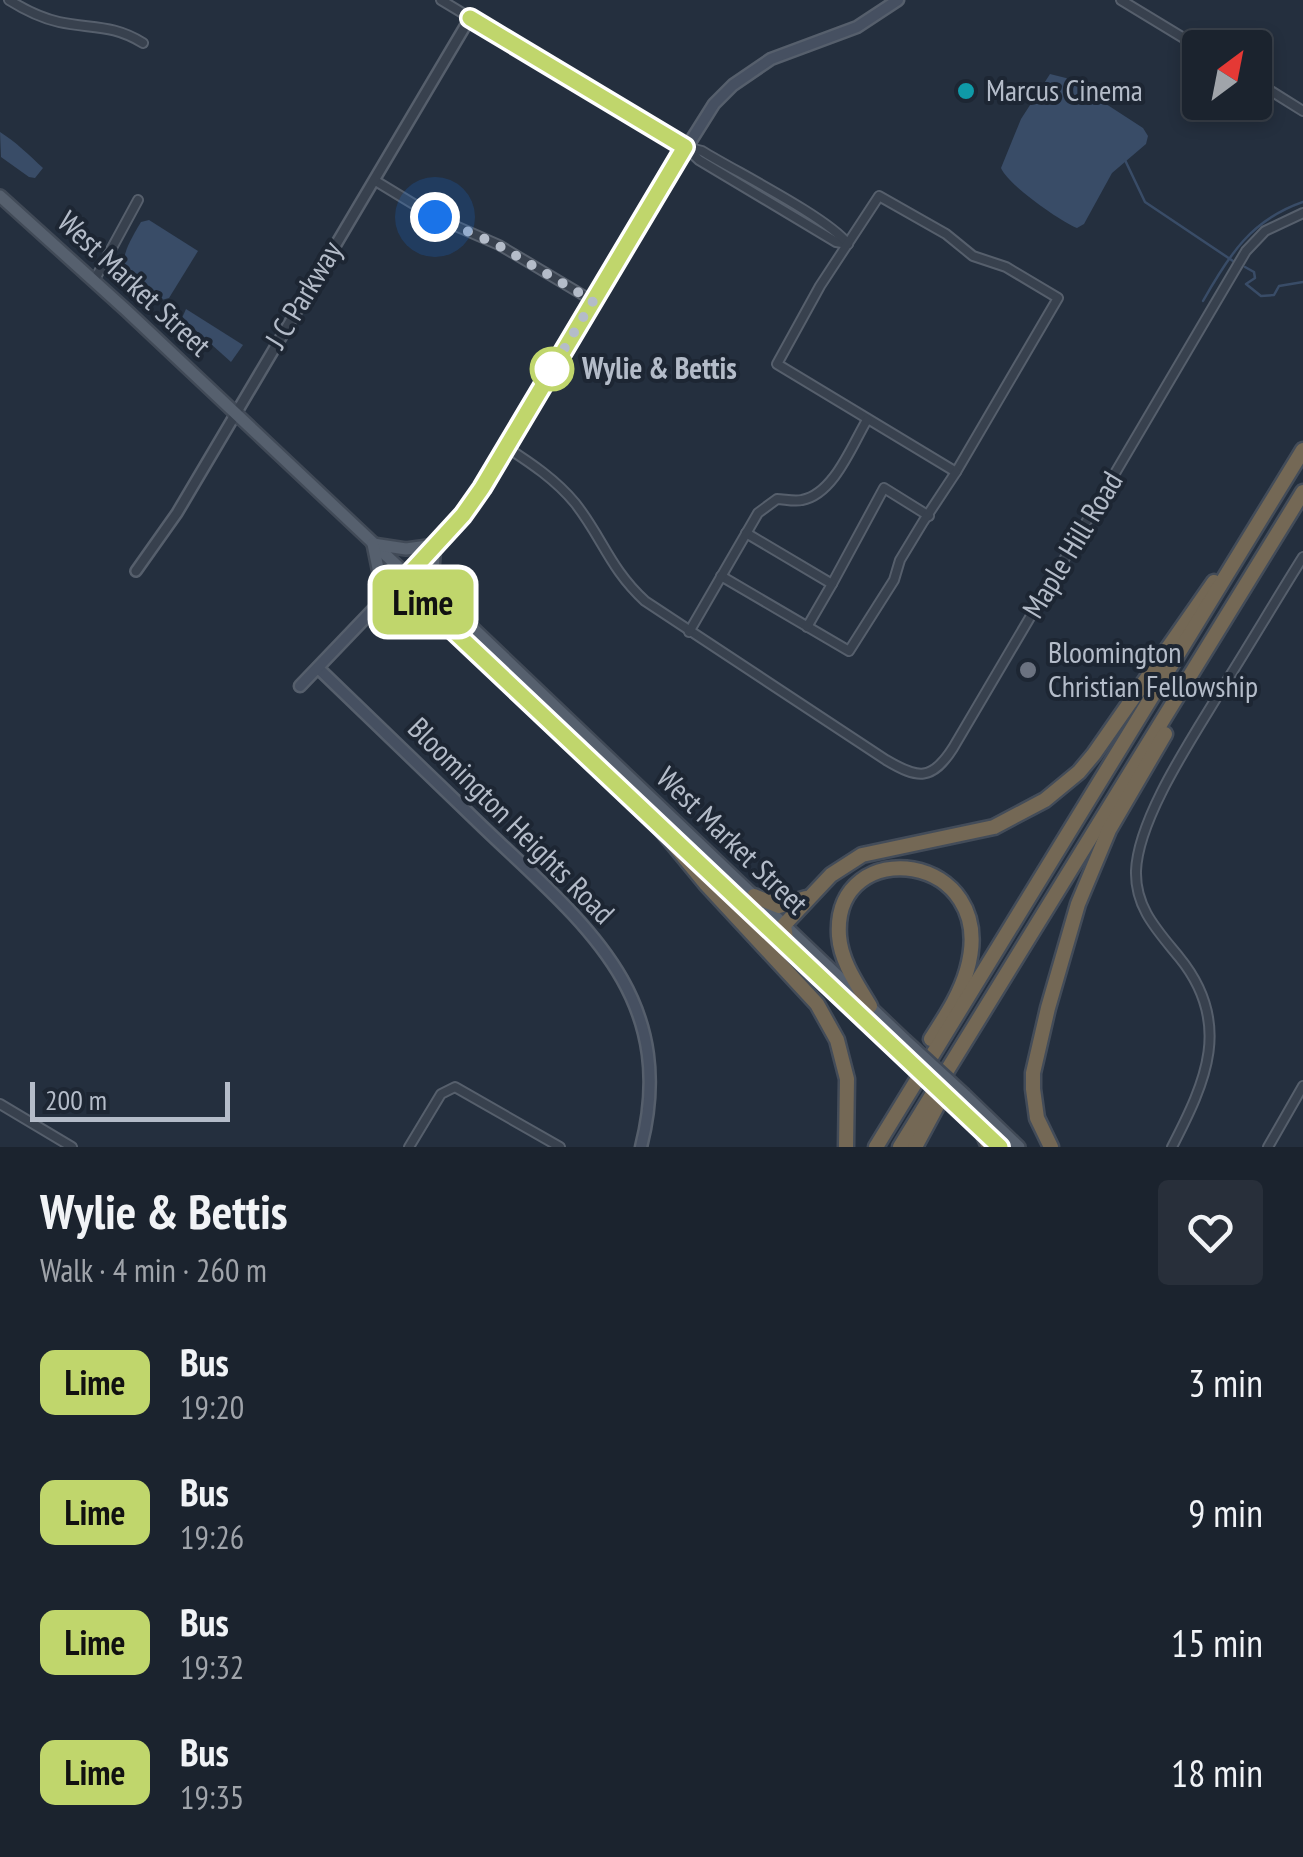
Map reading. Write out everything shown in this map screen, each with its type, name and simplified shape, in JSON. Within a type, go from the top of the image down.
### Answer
[{"type":"highway","points":[[876,1147],[1303,450]]},
{"type":"highway","points":[[900,1147],[1303,492]]},
{"type":"highway","points":[[786,946],[784,925],[831,875],[862,856],[994,827],[1045,800],[1079,772],[1211,584],[1231,570]]},
{"type":"highway","points":[[1052,1147],[1037,1118],[1033,1073],[1078,904],[1114,820],[1185,700],[1206,650]]},
{"type":"highway","points":[[651,817],[706,884],[817,1004],[836,1040],[847,1079],[846,1147]]},
{"type":"highway","points":[[870,1006],[840,942],[839,927],[846,900],[863,880],[894,867],[918,868],[941,878],[966,909],[972,932],[970,959],[958,994],[908,1078],[896,1114]]},
{"type":"highway","points":[[754,896],[778,906],[812,896]]},
{"type":"highway","points":[[915,1147],[956,1072],[962,1047]]},
{"type":"highway","points":[[981,1128],[990,1147]]},
{"type":"main road","points":[[300,686],[436,546],[475,498],[714,104],[753,70],[781,55],[857,27],[898,0]]},
{"type":"main road","name":"West Market Street","points":[[0,196],[407,576],[439,595],[870,1006],[903,1046]]},
{"type":"main road","points":[[378,606],[382,584],[374,544],[406,550],[436,546]]},
{"type":"main road","points":[[436,546],[432,569],[439,595]]},
{"type":"main road","name":"West Market Street","points":[[407,576],[423,602],[786,946],[961,1101],[1019,1147]]},
{"type":"main road","points":[[378,606],[406,598],[423,602]]},
{"type":"main road","name":"Bloomington Heights Road","points":[[318,668],[559,899],[614,962],[634,1002],[646,1047],[650,1091],[641,1147]]},
{"type":"main road","name":"West Market Street","points":[[961,1101],[1000,1147]]},
{"type":"street","points":[[9,0],[42,18],[108,27],[142,43]]},
{"type":"street","points":[[440,0],[836,242],[848,244]]},
{"type":"street","points":[[1122,0],[1182,37]]},
{"type":"street","name":"J C Parkway","points":[[136,571],[177,513],[470,18]]},
{"type":"street","points":[[1272,91],[1303,110]]},
{"type":"street","points":[[374,180],[435,217],[500,245],[593,301]]},
{"type":"street","points":[[722,576],[849,651],[894,580],[900,560],[956,472],[1058,298],[1006,268],[974,256],[884,196],[874,201],[776,361],[779,368],[956,472]]},
{"type":"street","points":[[94,281],[138,200]]},
{"type":"street","name":"Maple Hill Road","points":[[506,448],[538,468],[566,493],[614,569],[645,600],[902,769],[920,774],[936,769],[953,748],[1234,268],[1265,231],[1303,213]]},
{"type":"street","points":[[689,632],[766,504],[777,499],[801,500],[817,493],[832,479],[867,420]]},
{"type":"street","points":[[806,627],[884,488],[929,516]]},
{"type":"street","points":[[746,533],[832,584]]},
{"type":"street","points":[[1172,1147],[1202,1088],[1210,1030],[1195,981],[1146,914],[1136,880],[1140,848],[1190,741],[1303,558]]},
{"type":"street","points":[[1268,1147],[1303,1086]]},
{"type":"street","points":[[409,1147],[440,1094],[450,1088],[470,1094],[560,1147]]},
{"type":"street","points":[[0,1104],[72,1147]]},
{"type":"street","points":[[530,1147],[538,1135]]},
{"type":"water","points":[[1050,74],[1066,78],[1143,128],[1148,136],[1146,144],[1112,173],[1084,224],[1077,228],[1024,193],[1001,168],[1021,119]]},
{"type":"water","points":[[0,132],[43,168],[35,178],[1,157]]},
{"type":"water","points":[[149,220],[198,251],[169,298],[158,301],[134,283],[124,267],[133,237],[141,222]]},
{"type":"water","points":[[186,309],[243,345],[231,362],[182,318]]},
{"type":"waterway","points":[[1125,160],[1145,202],[1233,261]]},
{"type":"waterway","points":[[1203,301],[1222,269],[1255,229],[1303,202]]},
{"type":"waterway","points":[[1245,267],[1254,272],[1255,278],[1246,284],[1261,296],[1274,295],[1279,286],[1303,282]]},
{"type":"bus line","name":"Lime","points":[[470,18],[685,147],[482,488],[463,515],[407,576],[423,602],[1000,1147]]},
{"type":"place","name":"Marcus Cinema","points":[[966,91]]},
{"type":"place","name":"Wylie & Bettis","points":[[552,369]]},
{"type":"place","name":"Bloomington Christian Fellowship","points":[[1028,670]]},
{"type":"route","points":[[435,217],[496,244],[593,301],[552,369]]}]
